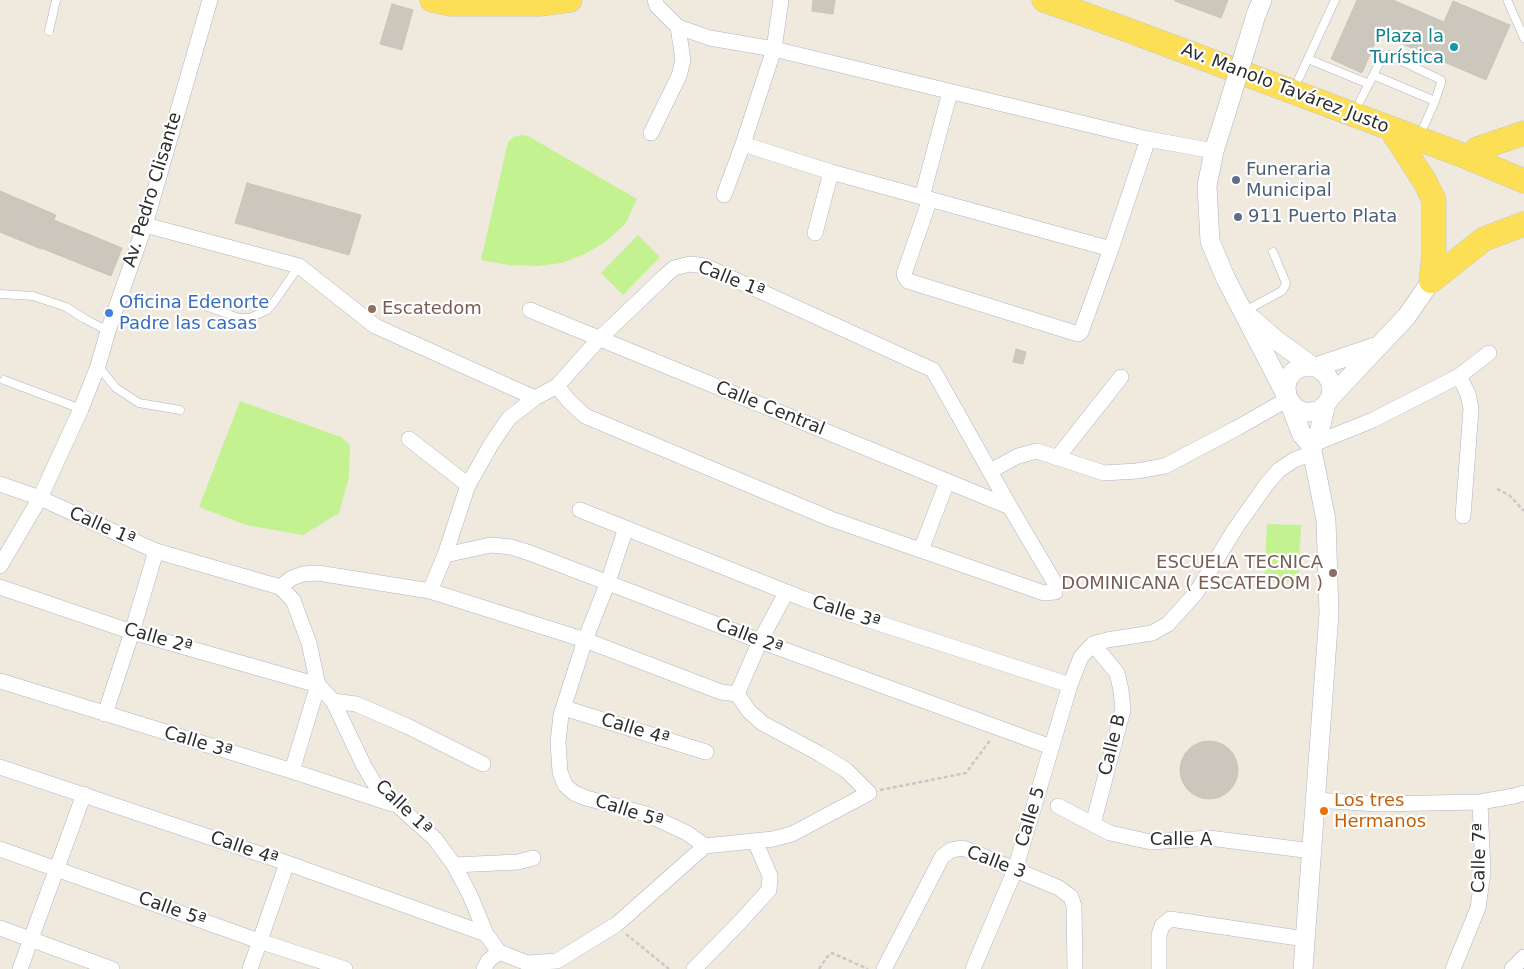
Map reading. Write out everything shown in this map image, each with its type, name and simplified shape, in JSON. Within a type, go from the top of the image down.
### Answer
[{"type":"main road","points":[[432,0],[451,4],[529,4],[570,0]]},
{"type":"main road","name":"Av. Manolo Tavárez Justo","points":[[1044,0],[1462,155],[1524,181]]},
{"type":"main road","name":"Av. Manolo Tavárez Justo","points":[[1082,0],[1303,68],[1364,93],[1424,126],[1524,169]]},
{"type":"main road","points":[[1391,129],[1424,180],[1434,200],[1434,247],[1431,281]]},
{"type":"main road","points":[[1477,150],[1524,133]]},
{"type":"main road","points":[[1431,281],[1484,239],[1524,224]]},
{"type":"street","name":"Av. Pedro Clisante","points":[[0,566],[40,498],[98,366],[108,331],[145,225],[210,0]]},
{"type":"street","points":[[655,0],[657,6],[678,27],[710,38],[774,50],[1148,139],[1214,151]]},
{"type":"street","points":[[724,195],[744,144],[774,50],[781,0]]},
{"type":"street","points":[[1259,7],[1214,151],[1207,186],[1210,241],[1225,277],[1288,399],[1302,435],[1311,449],[1326,520],[1329,613],[1302,969]]},
{"type":"street","points":[[651,133],[679,76],[683,60],[678,27]]},
{"type":"street","points":[[950,92],[926,198],[904,274],[905,277],[908,281],[1075,334],[1081,332],[1148,139]]},
{"type":"street","points":[[744,144],[831,172],[1111,249]]},
{"type":"street","points":[[815,233],[831,172]]},
{"type":"street","points":[[145,225],[299,266],[375,326],[535,398]]},
{"type":"street","name":"Calle 1ª","points":[[430,591],[445,555],[468,485],[509,418],[535,398],[557,386],[599,339],[674,268],[690,264],[705,266],[933,370],[1056,585],[1055,592],[1044,592],[922,550]]},
{"type":"street","points":[[1378,346],[1314,367],[1302,367],[1294,371],[1288,378],[1286,387],[1288,399],[1295,408],[1303,412],[1320,410],[1406,316],[1431,281]]},
{"type":"street","name":"Calle Central","points":[[530,310],[1010,507]]},
{"type":"street","points":[[1243,312],[1276,340],[1326,374],[1332,385],[1319,433],[1311,449]]},
{"type":"street","points":[[1093,644],[1152,633],[1168,624],[1196,593],[1235,529],[1279,470],[1311,449],[1459,376],[1489,353]]},
{"type":"street","points":[[1459,376],[1468,394],[1471,409],[1463,516]]},
{"type":"street","points":[[1057,458],[1121,377]]},
{"type":"street","points":[[557,386],[568,400],[585,416],[831,518],[922,550],[947,482]]},
{"type":"street","points":[[990,471],[1018,456],[1036,451],[1104,473],[1165,466],[1288,399]]},
{"type":"street","points":[[409,439],[468,485]]},
{"type":"street","name":"Calle 1ª","points":[[0,484],[40,498],[156,551],[280,587]]},
{"type":"street","name":"Calle 3ª","points":[[580,510],[786,593],[1070,685]]},
{"type":"street","points":[[564,708],[585,640],[608,582],[626,528]]},
{"type":"street","name":"Calle 2ª","points":[[445,555],[491,545],[511,547],[530,552],[760,641],[1051,747]]},
{"type":"street","points":[[105,714],[156,551]]},
{"type":"street","points":[[292,771],[318,685],[309,643],[293,600],[280,587],[292,578],[303,574],[318,573],[430,591],[585,640],[721,692],[737,694],[762,723],[846,770],[869,792],[792,834],[773,839],[705,846],[617,924],[557,961],[527,963],[499,952],[488,961],[484,969]]},
{"type":"street","name":"Calle 2ª","points":[[0,587],[132,632],[318,685]]},
{"type":"street","points":[[737,694],[760,641],[786,593]]},
{"type":"street","name":"Calle 5","points":[[973,969],[1015,870],[1070,685],[1081,657],[1093,644]]},
{"type":"street","name":"Calle B","points":[[1093,644],[1117,674],[1123,710],[1093,824]]},
{"type":"street","name":"Calle 3ª","points":[[0,681],[292,771],[396,806]]},
{"type":"street","name":"Calle 1ª","points":[[318,685],[333,701],[364,766],[376,786],[396,806],[435,839],[454,865],[470,895],[486,934],[499,952]]},
{"type":"street","points":[[333,701],[356,704],[407,726],[483,764]]},
{"type":"street","name":"Calle 4ª","points":[[564,708],[706,752]]},
{"type":"street","name":"Calle 5ª","points":[[564,708],[558,742],[560,772],[565,785],[574,793],[586,798],[646,814],[687,833],[705,846]]},
{"type":"street","name":"Calle 4ª","points":[[0,767],[287,863],[486,934]]},
{"type":"street","points":[[1316,800],[1377,804],[1480,802],[1524,793]]},
{"type":"street","points":[[20,969],[84,794]]},
{"type":"street","name":"Calle 7ª","points":[[1453,969],[1478,908],[1483,872],[1480,802]]},
{"type":"street","name":"Calle A","points":[[1058,806],[1110,832],[1151,842],[1209,838],[1312,851]]},
{"type":"street","points":[[694,969],[769,890],[770,876],[755,840]]},
{"type":"street","name":"Calle 3","points":[[884,969],[942,857],[951,850],[963,848],[1059,888],[1071,897],[1074,906],[1075,969]]},
{"type":"street","name":"Calle 5ª","points":[[0,849],[259,941],[345,969]]},
{"type":"street","points":[[454,865],[518,862],[533,858]]},
{"type":"street","points":[[250,969],[287,863]]},
{"type":"street","points":[[1158,969],[1158,935],[1162,926],[1170,919],[1305,939]]},
{"type":"street","points":[[0,928],[112,969]]},
{"type":"street","points":[[1512,969],[1524,957]]},
{"type":"lane","points":[[49,31],[56,0]]},
{"type":"lane","points":[[1303,68],[1335,0]]},
{"type":"lane","points":[[1506,1],[1524,38]]},
{"type":"lane","points":[[1364,93],[1383,56],[1389,55],[1438,77],[1442,83],[1424,126]]},
{"type":"lane","points":[[1373,75],[1435,101]]},
{"type":"lane","points":[[1243,312],[1282,290],[1285,286],[1286,283],[1273,252]]},
{"type":"lane","points":[[202,305],[239,318],[249,318],[259,314],[267,310],[274,302],[299,266]]},
{"type":"lane","points":[[0,294],[33,296],[66,307],[108,331]]},
{"type":"lane","points":[[98,366],[116,388],[139,403],[180,410]]},
{"type":"lane","points":[[4,380],[81,408]]},
{"type":"path","points":[[1497,489],[1509,495],[1524,511]]},
{"type":"path","points":[[869,792],[966,773],[999,728]]},
{"type":"path","points":[[617,924],[630,939],[669,969]]},
{"type":"path","points":[[819,969],[832,953],[868,969]]},
{"type":"green space","points":[[528,136],[637,199],[626,223],[605,242],[587,253],[562,263],[537,266],[509,265],[481,260],[508,142],[514,137]]},
{"type":"green space","points":[[638,235],[660,257],[623,295],[601,273]]},
{"type":"green space","points":[[240,401],[341,437],[350,445],[349,477],[339,513],[303,535],[246,525],[199,507]]},
{"type":"green space","points":[[1267,524],[1301,525],[1298,582],[1264,580]]},
{"type":"building","points":[[813,0],[835,0],[833,14],[812,11]]},
{"type":"building","points":[[1175,0],[1228,0],[1221,18]]},
{"type":"building","name":"Plaza la Turística","points":[[1357,0],[1393,0],[1444,22],[1453,1],[1510,25],[1486,80],[1379,34],[1362,73],[1331,59]]},
{"type":"building","points":[[392,4],[413,10],[402,50],[380,44]]},
{"type":"building","points":[[247,183],[361,215],[349,255],[235,223]]},
{"type":"building","points":[[0,191],[56,215],[54,220],[122,248],[111,276],[0,232]]},
{"type":"building","points":[[1016,349],[1026,352],[1023,364],[1013,362]]},
{"type":"building","points":[[1203,741],[1215,741],[1225,745],[1234,754],[1238,776],[1230,791],[1215,799],[1203,799],[1193,795],[1184,786],[1180,776],[1180,764],[1184,754],[1193,745]]},
{"type":"place","name":"Plaza la Turística","points":[[1454,47]]},
{"type":"place","name":"Funeraria Municipal","points":[[1236,180]]},
{"type":"place","name":"911 Puerto Plata","points":[[1238,217]]},
{"type":"place","name":"Escatedom","points":[[372,309]]},
{"type":"place","name":"Oficina Edenorte Padre las casas","points":[[109,313]]},
{"type":"place","name":"ESCUELA TECNICA DOMINICANA ( ESCATEDOM )","points":[[1333,573]]},
{"type":"place","name":"Los tres Hermanos","points":[[1324,811]]}]
